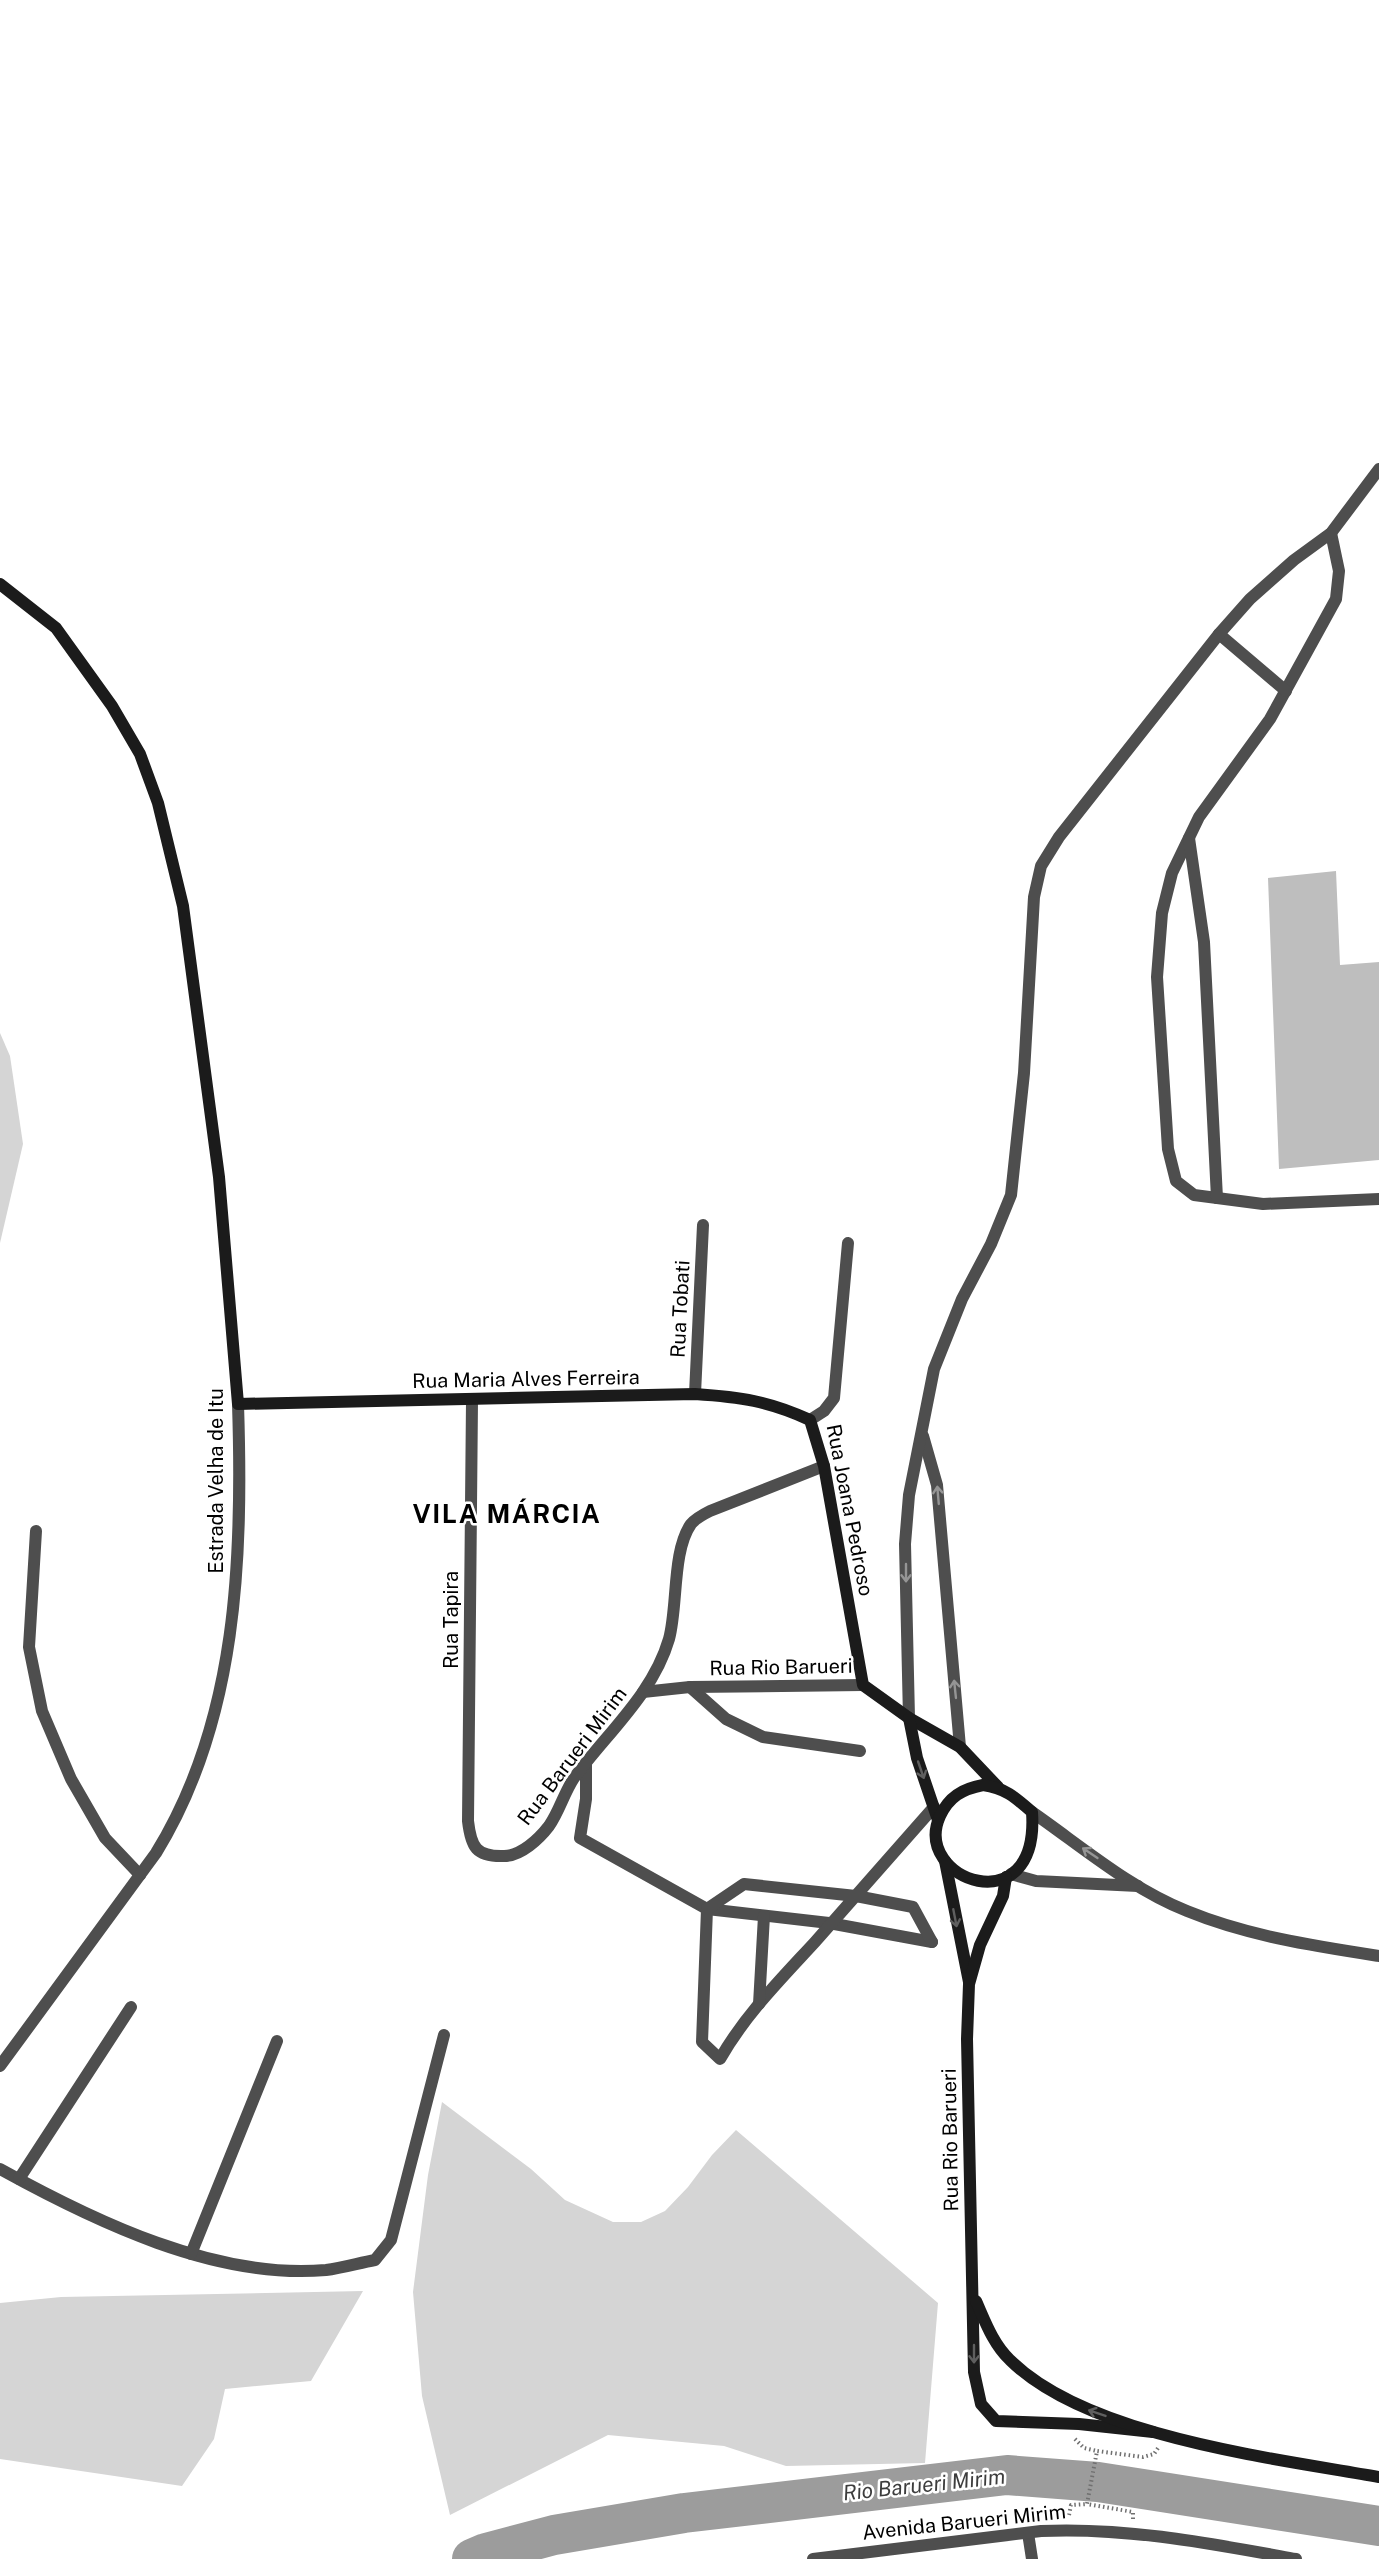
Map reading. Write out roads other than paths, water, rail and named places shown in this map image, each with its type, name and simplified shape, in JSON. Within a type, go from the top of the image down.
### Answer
[{"type":"street","points":[[1139,1886],[1036,1881],[1009,1876],[980,1882],[954,1871],[945,1861],[939,1848],[938,1820],[917,1758],[909,1718],[905,1544],[909,1495],[934,1369],[962,1299],[991,1244],[1011,1195],[1024,1073],[1034,897],[1041,867],[1059,837],[1219,634],[1250,599],[1294,560],[1331,533],[1379,469]]},
{"type":"street","points":[[1331,533],[1339,571],[1336,599],[1270,719],[1199,817],[1172,873],[1162,913],[1157,977],[1168,1149],[1176,1181],[1194,1195],[1263,1204],[1379,1199]]},
{"type":"street","name":"Estrada Velha de Itu","points":[[0,584],[56,628],[112,706],[140,754],[158,803],[183,906],[219,1177],[238,1404],[239,1536],[233,1611],[208,1742],[176,1820],[140,1875],[0,2066]]},
{"type":"street","points":[[1219,634],[1286,691]]},
{"type":"street","points":[[1189,838],[1204,942],[1217,1198]]},
{"type":"street","name":"Rua Tobati","points":[[695,1394],[704,1226]]},
{"type":"street","name":"Rua Joana Pedroso","points":[[848,1243],[834,1398],[824,1411],[810,1420],[824,1466],[863,1685]]},
{"type":"street","name":"Rua Maria Alves Ferreira","points":[[238,1404],[472,1401],[695,1394],[746,1397],[780,1406],[810,1420]]},
{"type":"street","name":"Rua Tapira","points":[[471,1840],[468,1821],[472,1401]]},
{"type":"street","points":[[922,1432],[937,1485],[960,1748]]},
{"type":"street","name":"Rua Barueri Mirim","points":[[471,1840],[477,1851],[493,1856],[509,1856],[524,1850],[549,1827],[573,1780],[643,1692],[668,1640],[683,1545],[693,1521],[710,1511],[824,1466]]},
{"type":"street","points":[[36,1531],[29,1647],[42,1712],[71,1779],[105,1838],[140,1875]]},
{"type":"street","name":"Rua Rio Barueri","points":[[643,1692],[690,1687],[863,1685],[909,1718],[960,1748],[998,1787]]},
{"type":"street","points":[[690,1687],[726,1719],[763,1737],[860,1751]]},
{"type":"street","points":[[586,1764],[585,1799],[580,1838],[707,1909],[832,1924],[932,1942],[913,1907],[856,1896],[744,1884],[707,1909]]},
{"type":"street","points":[[938,1820],[945,1807],[955,1796],[968,1788],[983,1785],[998,1787],[1012,1793],[1032,1812],[1139,1886],[1185,1911],[1255,1934],[1379,1956]]},
{"type":"street","points":[[707,1909],[702,2042],[720,2059],[737,2029],[934,1807]]},
{"type":"street","points":[[1009,1876],[1023,1863],[1030,1850],[1033,1834],[1032,1812]]},
{"type":"street","name":"Rua Rio Barueri","points":[[945,1861],[969,1984],[968,2116],[974,2295]]},
{"type":"street","name":"Rua Rio Barueri","points":[[969,1984],[980,1945],[1003,1896],[1009,1876]]},
{"type":"street","points":[[759,2004],[764,1916]]},
{"type":"street","points":[[19,2179],[131,2007]]},
{"type":"street","points":[[0,2169],[123,2229],[191,2254],[266,2268],[326,2270],[375,2260],[391,2240],[444,2036]]},
{"type":"street","points":[[191,2254],[277,2042]]},
{"type":"street","points":[[974,2295],[974,2372],[981,2404],[996,2421],[1079,2424],[1153,2432]]},
{"type":"street","points":[[974,2295],[995,2342],[1021,2370],[1088,2409],[1153,2432],[1240,2452],[1379,2477]]},
{"type":"street","name":"Avenida Barueri Mirim","points":[[813,2559],[1028,2533],[1079,2530],[1219,2545],[1296,2559]]},
{"type":"street","points":[[1028,2533],[1032,2559]]},
{"type":"waterway","name":"Rio Barueri Mirim","points":[[472,2559],[486,2553],[554,2535],[684,2513],[1007,2475],[1098,2482],[1379,2526]]},
{"type":"district","name":"VILA MÁRCIA","points":[[507,1514]]}]
